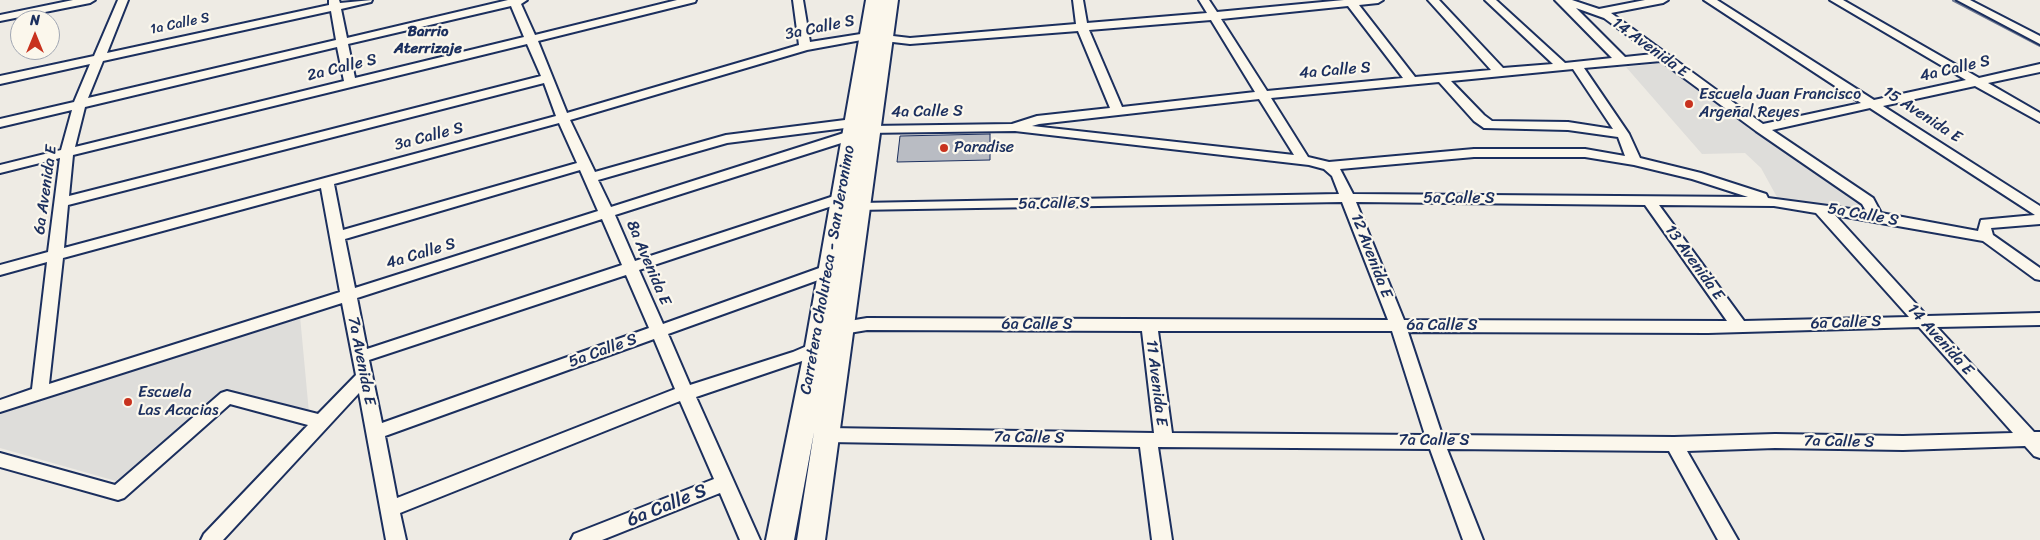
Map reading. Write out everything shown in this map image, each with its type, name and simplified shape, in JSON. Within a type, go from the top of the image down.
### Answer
[{"type":"highway","name":"Carretera Choluteca - San Jeronimo","points":[[874,0],[876,38]]},
{"type":"highway","name":"Carretera Choluteca - San Jeronimo","points":[[811,540],[842,334],[858,129],[876,38],[890,0]]},
{"type":"highway","name":"Carretera Choluteca - San Jeronimo","points":[[780,540],[830,270],[851,202]]},
{"type":"street","points":[[0,18],[90,0]]},
{"type":"street","name":"6a Avenida E","points":[[40,394],[67,152],[80,103],[98,57],[124,0]]},
{"type":"street","name":"1a Calle S","points":[[0,80],[335,3],[367,0]]},
{"type":"street","name":"2a Calle S","points":[[0,168],[691,0]]},
{"type":"street","points":[[798,0],[805,47]]},
{"type":"street","points":[[1078,0],[1082,27],[1117,111]]},
{"type":"street","points":[[1204,0],[1304,161]]},
{"type":"street","name":"3a Calle S","points":[[0,270],[327,183],[563,118],[805,47],[847,38],[876,38],[910,42],[1214,16],[1350,1],[1378,0]]},
{"type":"street","points":[[1433,0],[1500,72]]},
{"type":"street","points":[[1490,0],[1562,66]]},
{"type":"street","points":[[1561,0],[1622,61]]},
{"type":"street","name":"14 Avenida E","points":[[1561,0],[1599,12],[1761,128],[1868,201],[1876,217]]},
{"type":"street","points":[[1599,12],[1662,0]]},
{"type":"street","name":"15 Avenida E","points":[[1709,0],[2040,212]]},
{"type":"street","points":[[1835,0],[2040,118]]},
{"type":"street","points":[[1962,0],[2040,41]]},
{"type":"street","points":[[0,123],[517,1]]},
{"type":"street","name":"8a Avenida E","points":[[517,1],[563,118],[750,540]]},
{"type":"street","points":[[1350,1],[1412,81]]},
{"type":"street","points":[[335,3],[350,83]]},
{"type":"street","name":"4a Calle S","points":[[1013,128],[1037,120],[1263,95],[1662,57]]},
{"type":"street","points":[[1576,65],[1623,134],[1634,161]]},
{"type":"street","name":"4a Calle S","points":[[1761,128],[2040,68]]},
{"type":"street","points":[[61,202],[548,78]]},
{"type":"street","points":[[1442,78],[1479,118],[1489,125],[1588,128],[1623,134]]},
{"type":"street","name":"4a Calle S","points":[[0,406],[607,214],[858,129],[1013,128],[1304,161],[1334,170],[1474,153],[1586,153],[1634,161],[1696,176],[1774,202]]},
{"type":"street","points":[[1586,153],[1588,128]]},
{"type":"street","points":[[337,237],[587,172],[726,139],[858,129]]},
{"type":"street","name":"12 Avenida E","points":[[1334,170],[1348,198],[1398,326],[1435,440],[1473,540]]},
{"type":"street","name":"7a Avenida E","points":[[327,183],[396,540]]},
{"type":"street","name":"5a Calle S","points":[[360,357],[631,268],[851,202],[1348,198],[1774,202],[1876,217],[1987,237]]},
{"type":"street","name":"13 Avenida E","points":[[1648,201],[1739,326]]},
{"type":"street","name":"14 Avenida E","points":[[1820,208],[2036,443]]},
{"type":"street","points":[[2040,219],[1986,223],[1984,228],[1987,237],[2040,275]]},
{"type":"street","name":"5a Calle S","points":[[375,432],[830,270]]},
{"type":"street","name":"6a Calle S","points":[[390,509],[685,392],[699,390],[800,356],[842,334],[867,324],[1739,326],[1922,320],[2040,319]]},
{"type":"street","name":"11 Avenida E","points":[[1149,326],[1162,540]]},
{"type":"street","points":[[211,540],[364,377]]},
{"type":"street","points":[[0,460],[118,493],[227,397],[322,422]]},
{"type":"street","name":"7a Calle S","points":[[828,435],[1156,440],[1435,440],[1674,444],[1775,441],[2036,443]]},
{"type":"street","points":[[1674,444],[1728,540]]},
{"type":"street","name":"6a Calle S","points":[[581,540],[725,483]]},
{"type":"shaded area","name":"Escuela Juan Francisco Argeñal Reyes","points":[[1664,63],[1861,199],[1866,211],[1778,199],[1761,168],[1745,153],[1702,154],[1626,67]]},
{"type":"shaded area","name":"Escuela Las Acacias","points":[[300,316],[309,413],[229,391],[123,483],[0,448],[0,414]]},
{"type":"building","name":"Paradise","points":[[990,134],[990,160],[897,162],[900,136]]},
{"type":"waterway","points":[[1954,0],[2040,45]]},
{"type":"place","name":"Escuela Juan Francisco Argeñal Reyes","points":[[1689,104]]},
{"type":"place","name":"Paradise","points":[[944,148]]},
{"type":"place","name":"Escuela Las Acacias","points":[[128,402]]},
{"type":"district","name":"Barrio Aterrizaje","points":[[428,40]]}]
